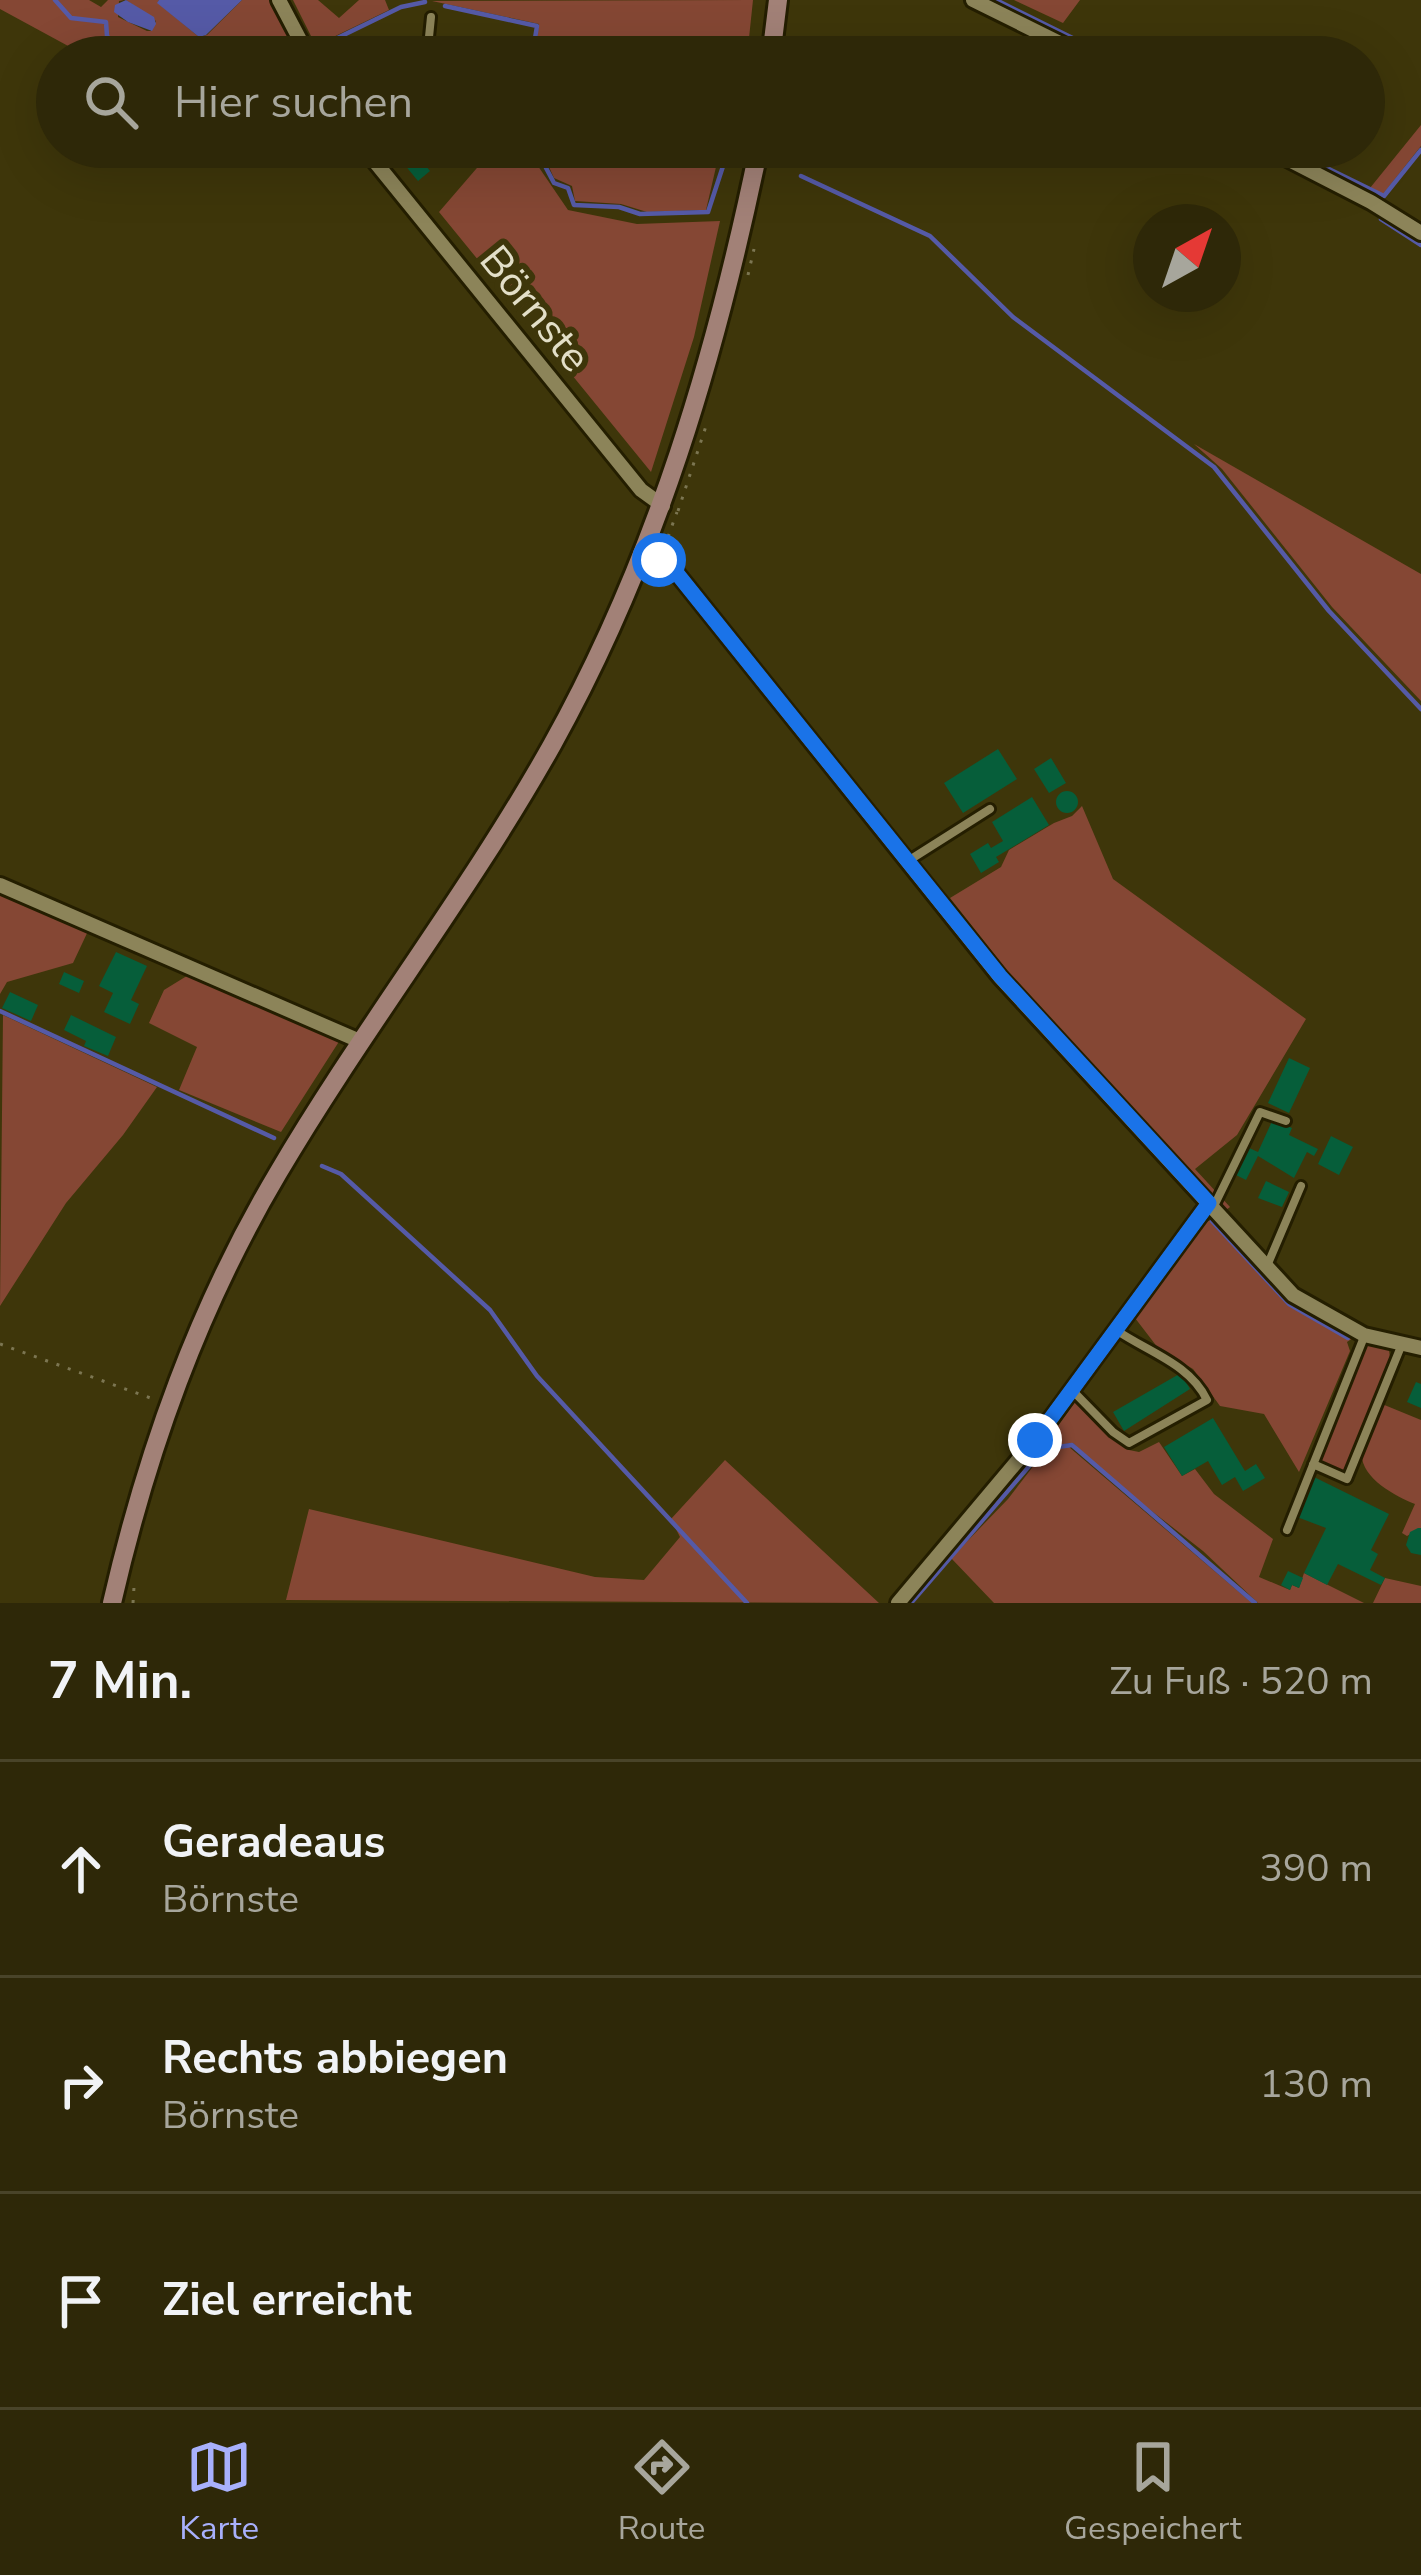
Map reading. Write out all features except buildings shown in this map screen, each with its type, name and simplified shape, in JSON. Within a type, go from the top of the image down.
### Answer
[{"type":"main road","points":[[774,36],[778,0]]},
{"type":"main road","points":[[112,1603],[167,1404],[202,1317],[277,1174],[479,866],[551,746],[645,553],[704,381],[754,168]]},
{"type":"street","points":[[279,0],[298,36]]},
{"type":"street","points":[[973,0],[1046,36]]},
{"type":"street","name":"Börnste","points":[[382,168],[641,490],[663,506]]},
{"type":"street","points":[[1305,168],[1421,233]]},
{"type":"street","points":[[645,553],[671,566],[1000,976],[1294,1295],[1364,1336],[1421,1348]]},
{"type":"street","points":[[0,885],[362,1042]]},
{"type":"street","points":[[898,1603],[1035,1440],[1211,1205]]},
{"type":"lane","points":[[429,36],[431,17]]},
{"type":"lane","points":[[908,861],[989,809]]},
{"type":"lane","points":[[1211,1205],[1260,1112],[1286,1121]]},
{"type":"lane","points":[[1267,1266],[1301,1186]]},
{"type":"lane","points":[[1072,1390],[1129,1443],[1207,1400],[1183,1368],[1117,1330]]},
{"type":"lane","points":[[1287,1530],[1364,1336]]},
{"type":"lane","points":[[1313,1464],[1347,1479],[1402,1344]]},
{"type":"path","points":[[0,1344],[167,1404]]},
{"type":"path","points":[[133,1603],[134,1580]]},
{"type":"shaded area","points":[[0,0],[89,0],[101,7],[108,0],[124,0],[119,1],[118,17],[151,31],[156,21],[126,0],[159,0],[198,36],[50,36],[0,9]]},
{"type":"shaded area","points":[[242,0],[271,0],[289,36],[203,36]]},
{"type":"shaded area","points":[[293,0],[318,0],[339,18],[359,0],[385,0],[389,10],[335,36],[311,36]]},
{"type":"shaded area","points":[[753,0],[749,36],[537,36],[539,24],[432,1]]},
{"type":"shaded area","points":[[1014,0],[1080,0],[1063,23]]},
{"type":"shaded area","points":[[1421,125],[1421,146],[1383,194],[1370,188]]},
{"type":"shaded area","points":[[477,168],[539,168],[568,210],[637,224],[720,221],[694,337],[651,472],[439,212]]},
{"type":"shaded area","points":[[549,168],[716,168],[706,210],[647,212],[621,204],[575,201],[572,186],[554,178]]},
{"type":"shaded area","points":[[1194,444],[1421,574],[1421,701],[1332,607],[1222,469]]},
{"type":"shaded area","points":[[1082,806],[1113,879],[1306,1019],[1237,1135],[1195,1169],[1230,1207],[1226,1210],[1020,987],[950,898],[1001,867],[1009,850]]},
{"type":"shaded area","points":[[0,891],[89,929],[73,963],[7,982],[0,994]]},
{"type":"shaded area","points":[[190,974],[340,1040],[281,1132],[179,1090],[197,1047],[149,1023],[164,990]]},
{"type":"shaded area","points":[[3,1015],[157,1087],[66,1203],[0,1306]]},
{"type":"shaded area","points":[[1214,1220],[1290,1301],[1353,1338],[1347,1342],[1350,1351],[1299,1472],[1264,1414],[1220,1406],[1193,1369],[1158,1348],[1135,1318],[1203,1222]]},
{"type":"shaded area","points":[[1368,1344],[1389,1350],[1390,1358],[1343,1472],[1319,1461]]},
{"type":"shaded area","points":[[1075,1402],[1082,1403],[1129,1450],[1139,1452],[1159,1442],[1182,1476],[1195,1469],[1214,1494],[1273,1539],[1259,1577],[1290,1590],[1292,1585],[1299,1588],[1304,1573],[1364,1603],[1258,1603],[1073,1443],[1043,1447]]},
{"type":"shaded area","points":[[1382,1404],[1421,1420],[1421,1528],[1407,1536],[1402,1533],[1415,1504],[1380,1484],[1362,1460],[1363,1444]]},
{"type":"shaded area","points":[[1069,1447],[1252,1603],[994,1603],[951,1558],[1008,1499],[1045,1451]]},
{"type":"shaded area","points":[[725,1460],[879,1603],[286,1600],[309,1509],[595,1577],[644,1580],[680,1537],[671,1519]]},
{"type":"shaded area","points":[[1385,1578],[1421,1586],[1421,1603],[1373,1603]]},
{"type":"water","points":[[126,0],[154,17],[152,31],[114,12],[115,5]]},
{"type":"water","points":[[159,0],[242,0],[202,36]]},
{"type":"waterway","points":[[55,0],[71,18],[106,22],[107,36]]},
{"type":"waterway","points":[[996,0],[1069,36]]},
{"type":"waterway","points":[[342,36],[401,7],[425,2]]},
{"type":"waterway","points":[[445,6],[537,26],[535,36]]},
{"type":"waterway","points":[[1327,168],[1384,196],[1421,150]]},
{"type":"waterway","points":[[546,168],[554,183],[568,188],[574,205],[619,207],[640,214],[708,212],[722,168]]},
{"type":"waterway","points":[[801,176],[930,236],[1013,317],[1214,467],[1329,611],[1421,709]]},
{"type":"waterway","points":[[1381,219],[1421,245]]},
{"type":"waterway","points":[[0,1011],[274,1138]]},
{"type":"waterway","points":[[322,1166],[341,1174],[490,1310],[537,1376],[747,1603]]},
{"type":"waterway","points":[[1212,1221],[1289,1304],[1348,1338]]},
{"type":"waterway","points":[[911,1603],[1044,1449],[1072,1445],[1255,1603]]},
{"type":"route","points":[[659,560],[671,566],[836,767],[1000,976],[1209,1203],[1035,1440]]}]
